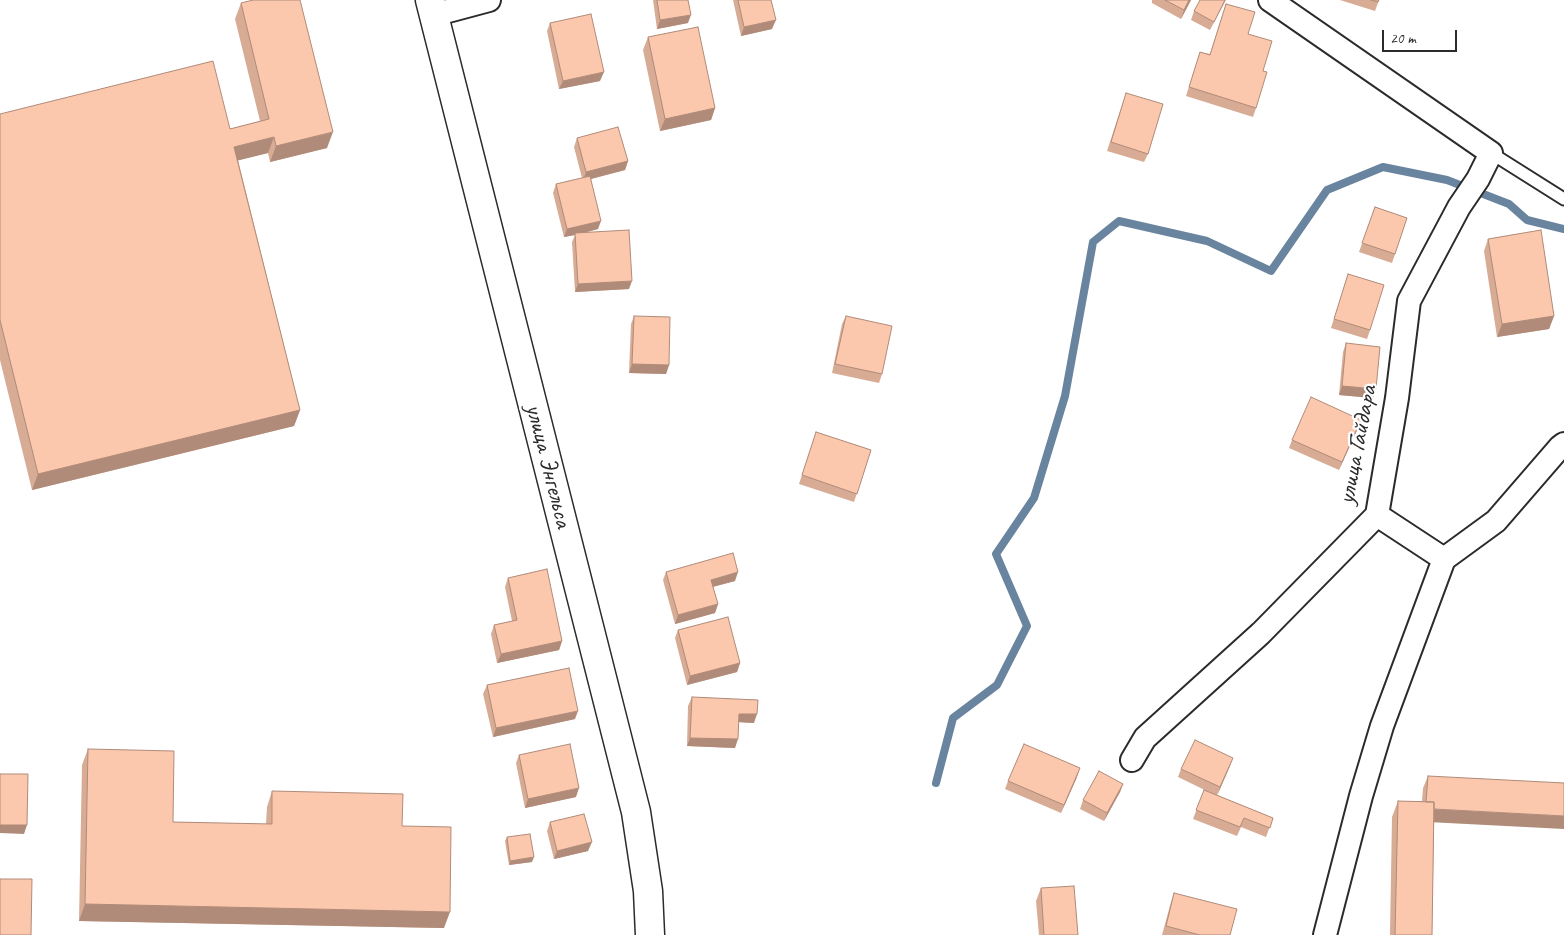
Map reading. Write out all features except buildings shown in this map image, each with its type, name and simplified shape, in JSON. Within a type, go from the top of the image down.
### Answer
[{"type":"street","points":[[432,7],[489,0]]},
{"type":"street","points":[[1270,0],[1492,153]]},
{"type":"street","name":"улица Энгельса","points":[[432,7],[636,812],[648,891],[650,935]]},
{"type":"street","name":"улица Гайдара","points":[[1132,760],[1145,738],[1261,633],[1377,515],[1397,398],[1409,301],[1492,153]]},
{"type":"street","points":[[1325,935],[1360,796],[1382,726],[1444,559],[1496,521],[1564,444]]},
{"type":"street","points":[[1377,515],[1444,559]]},
{"type":"lane","points":[[1492,153],[1564,199]]},
{"type":"waterway","points":[[936,783],[953,718],[997,685],[1027,626],[996,554],[1034,498],[1065,396],[1093,242],[1119,221],[1207,241],[1271,271],[1327,190],[1383,167],[1447,180],[1509,204],[1527,220],[1564,229]]}]
